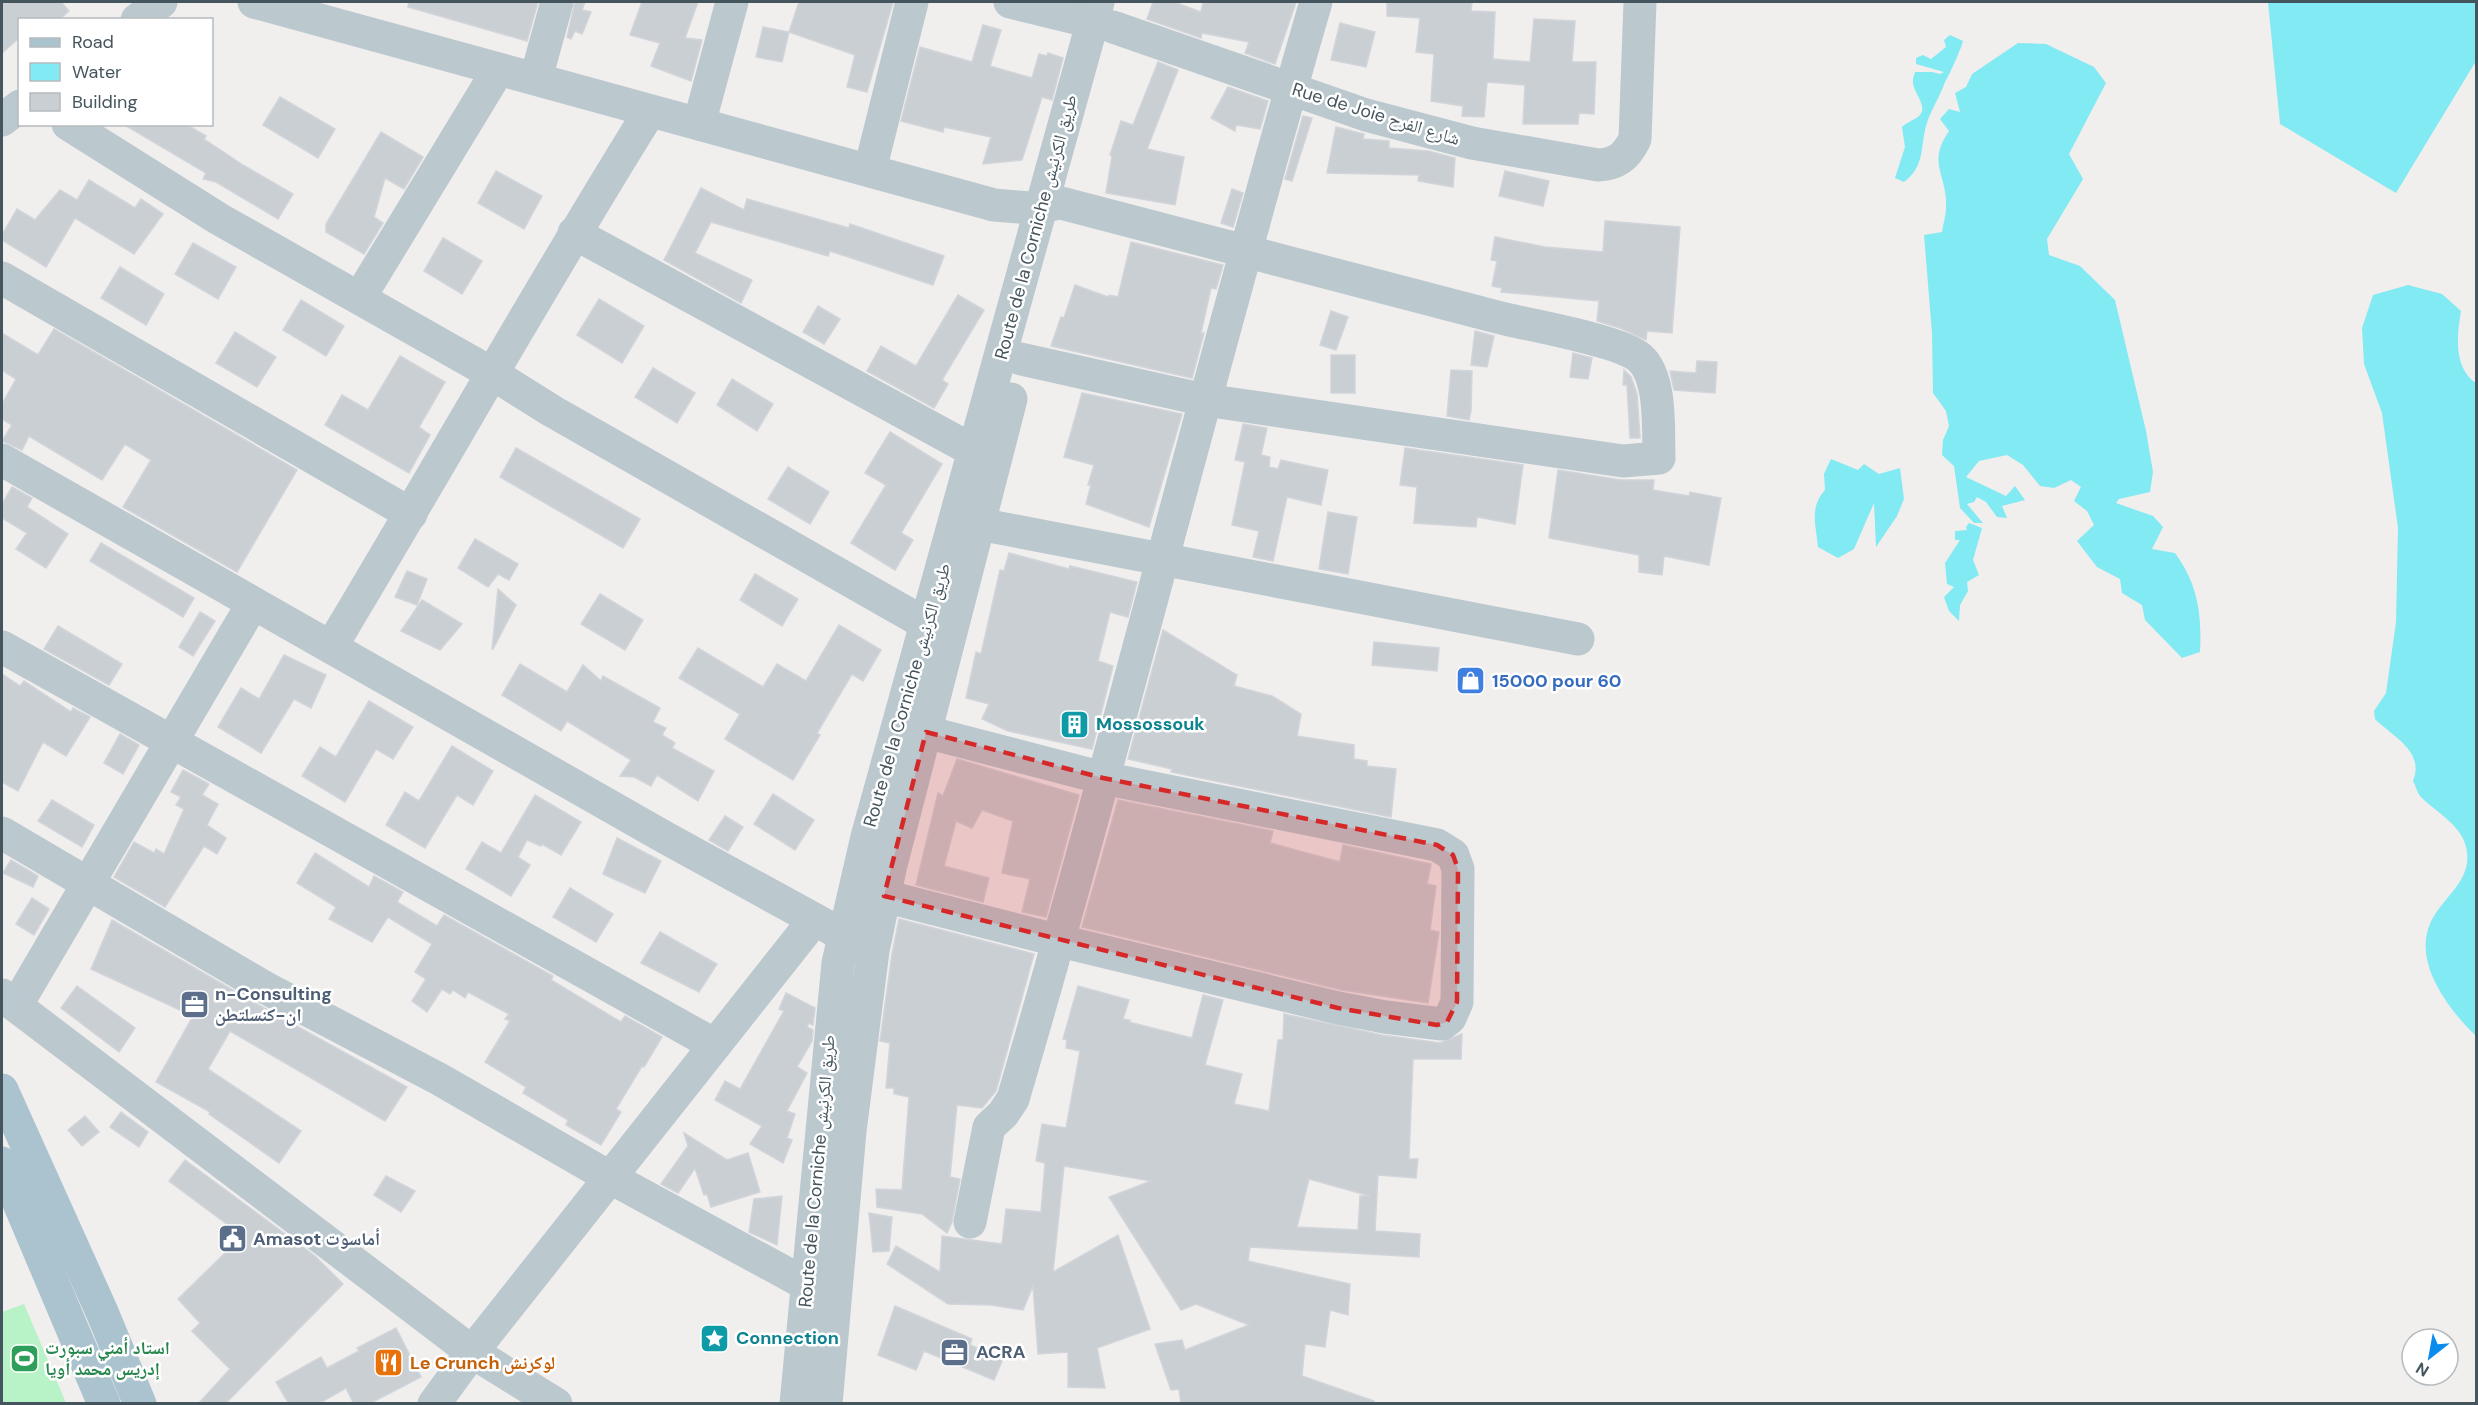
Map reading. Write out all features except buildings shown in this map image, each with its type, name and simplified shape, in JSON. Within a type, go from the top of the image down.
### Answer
[{"type":"main road","points":[[2,1090],[102,1312],[140,1404]]},
{"type":"main road","points":[[2,1163],[104,1404]]},
{"type":"main road","points":[[69,1324],[102,1312]]},
{"type":"street","points":[[140,18],[161,2]]},
{"type":"street","points":[[254,2],[994,205],[1031,208],[1052,205],[1246,251],[1499,318],[1624,347],[1642,360],[1651,374],[1656,393],[1659,458],[1623,461],[1205,400],[1021,359]]},
{"type":"street","points":[[536,78],[557,2]]},
{"type":"street","points":[[699,124],[732,2]]},
{"type":"street","points":[[870,170],[912,2]]},
{"type":"street","name":"Rue de Joie شارع الفرح","points":[[1010,2],[1106,13],[1291,88],[1366,115],[1472,143],[1598,165],[1611,164],[1620,160],[1629,151],[1635,139],[1640,2]]},
{"type":"street","points":[[970,1222],[989,1127],[1003,1114],[1013,1099],[1060,941],[1164,561],[1205,400],[1316,2]]},
{"type":"street","name":"Route de la Corniche طريق الكرنيش","points":[[796,1404],[822,1116],[843,935],[870,826],[974,451],[1052,205],[1106,13]]},
{"type":"street","points":[[360,297],[498,70]]},
{"type":"street","points":[[2,120],[18,108]]},
{"type":"street","points":[[331,647],[494,374],[574,233],[650,111]]},
{"type":"street","points":[[71,126],[219,219],[360,297],[494,374],[552,411],[926,624]]},
{"type":"street","name":"Route de la Corniche طريق الكرنيش","points":[[826,1404],[864,1011],[884,896],[1021,359],[1052,205]]},
{"type":"street","points":[[574,233],[974,451]]},
{"type":"street","points":[[2,278],[411,514]]},
{"type":"street","points":[[2,460],[655,832],[843,935]]},
{"type":"street","points":[[979,524],[1578,639]]},
{"type":"street","points":[[253,603],[87,884],[9,1001],[472,1352],[556,1404]]},
{"type":"street","points":[[2,647],[715,1045]]},
{"type":"street","points":[[884,896],[1060,941],[1385,1017],[1442,1024],[1450,1018],[1457,1002],[1458,869],[1453,855],[1437,845],[1103,778],[926,732]]},
{"type":"street","points":[[2,833],[264,987],[439,1079],[611,1178],[806,1284]]},
{"type":"street","points":[[434,1404],[472,1352],[814,920]]},
{"type":"highlighted area","points":[[926,732],[1103,778],[1437,845],[1453,855],[1458,869],[1457,1002],[1447,1022],[1437,1025],[1338,1008],[884,896]]},
{"type":"green space","name":"استاد أمني سبورت إدريس محمد أويا","points":[[24,1304],[66,1403],[2,1403],[2,1312]]},
{"type":"water","points":[[2268,2],[2476,2],[2476,61],[2396,193],[2280,124]]},
{"type":"water","points":[[1950,35],[1963,41],[1928,120],[1919,163],[1904,182],[1895,178],[1905,147],[1902,127],[1919,116],[1922,109],[1913,83],[1915,72],[1940,74],[1944,72],[1916,64],[1916,58],[1923,55],[1931,59],[1946,47],[1944,40]]},
{"type":"water","points":[[2018,43],[2046,44],[2094,67],[2106,83],[2069,154],[2083,179],[2047,239],[2049,255],[2080,266],[2115,300],[2146,431],[2153,472],[2150,492],[2119,499],[2116,503],[2153,516],[2163,527],[2152,549],[2175,553],[2189,576],[2199,613],[2200,652],[2182,658],[2145,620],[2142,605],[2122,593],[2120,579],[2097,567],[2077,541],[2094,525],[2087,511],[2074,501],[2081,487],[2071,480],[2054,488],[2040,486],[2023,465],[2007,455],[1979,461],[1966,477],[2006,496],[2015,486],[2025,500],[2002,506],[2007,518],[1997,517],[1986,502],[1977,497],[1974,502],[1967,504],[1983,523],[1974,523],[1960,508],[1954,466],[1942,455],[1943,440],[1949,426],[1946,411],[1933,393],[1932,333],[1924,235],[1942,232],[1946,214],[1946,197],[1938,161],[1942,142],[1949,131],[1940,119],[1949,109],[1960,112],[1955,93],[1966,87],[1972,74]]},
{"type":"water","points":[[2408,285],[2442,294],[2461,311],[2458,330],[2460,360],[2463,368],[2476,383],[2476,1036],[2455,1013],[2436,985],[2426,954],[2426,939],[2430,924],[2464,873],[2467,863],[2465,843],[2456,828],[2420,795],[2413,781],[2416,770],[2411,753],[2375,719],[2374,711],[2386,693],[2396,622],[2398,528],[2382,413],[2364,364],[2362,328],[2373,295]]},
{"type":"water","points":[[1831,459],[1858,470],[1864,464],[1879,474],[1900,468],[1904,499],[1897,516],[1876,547],[1874,503],[1854,549],[1838,558],[1818,547],[1815,524],[1815,510],[1825,490],[1824,474]]},
{"type":"water","points":[[1969,523],[1982,528],[1973,560],[1979,575],[1967,582],[1968,591],[1960,605],[1959,621],[1949,611],[1944,597],[1954,587],[1947,584],[1945,563],[1960,540],[1955,540],[1955,531],[1967,530]]},
{"type":"place","name":"15000 pour 60","points":[[1471,681]]},
{"type":"place","name":"Mossossouk","points":[[1075,724]]},
{"type":"place","name":"n-Consulting ان-كنسلتطن","points":[[194,1004]]},
{"type":"place","name":"Amasot أماسوت","points":[[232,1239]]},
{"type":"place","name":"Connection","points":[[715,1338]]},
{"type":"place","name":"ACRA","points":[[955,1352]]},
{"type":"place","name":"استاد أمني سبورت إدريس محمد أويا","points":[[24,1358]]},
{"type":"place","name":"Le Crunch لوكرنش","points":[[389,1363]]}]
